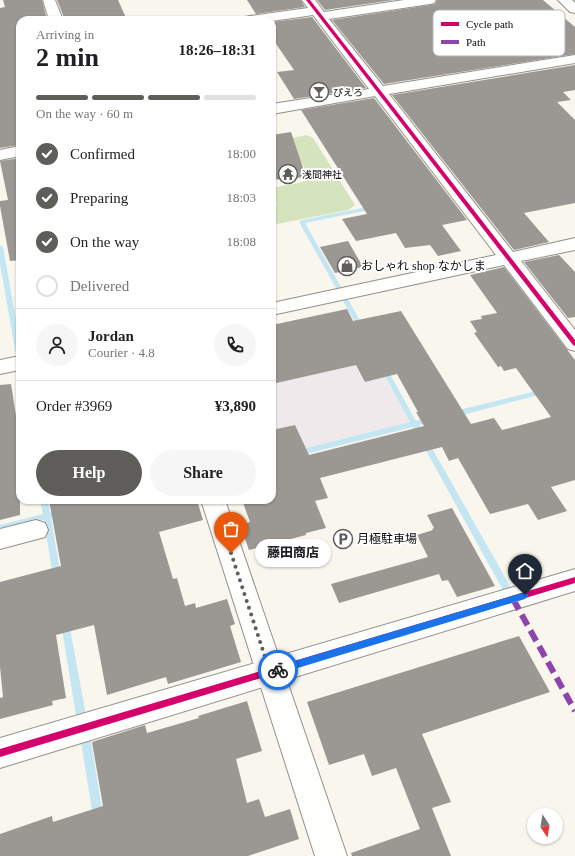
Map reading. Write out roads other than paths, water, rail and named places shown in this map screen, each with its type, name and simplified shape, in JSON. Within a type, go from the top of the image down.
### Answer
[{"type":"street","points":[[49,0],[55,16]]},
{"type":"street","points":[[274,16],[315,9],[430,0]]},
{"type":"street","points":[[315,9],[575,344]]},
{"type":"street","points":[[276,108],[575,59]]},
{"type":"street","points":[[0,154],[16,152]]},
{"type":"street","points":[[276,308],[575,244]]},
{"type":"street","points":[[0,367],[16,364]]},
{"type":"street","points":[[215,504],[331,856]]},
{"type":"street","points":[[0,539],[36,530]]},
{"type":"street","points":[[0,753],[575,580]]},
{"type":"waterway","points":[[338,287],[302,222],[372,208]]},
{"type":"waterway","points":[[0,247],[16,338]]},
{"type":"waterway","points":[[346,301],[361,328]]},
{"type":"waterway","points":[[384,369],[415,424]]},
{"type":"waterway","points":[[455,414],[544,391]]},
{"type":"waterway","points":[[415,424],[429,420]]},
{"type":"waterway","points":[[298,453],[415,424]]},
{"type":"waterway","points":[[415,424],[507,589]]},
{"type":"waterway","points":[[45,504],[47,516]]},
{"type":"waterway","points":[[0,528],[47,516]]},
{"type":"waterway","points":[[47,516],[57,577]]},
{"type":"waterway","points":[[65,623],[81,715]]},
{"type":"waterway","points":[[86,742],[98,816]]},
{"type":"place","name":"ぴえろ","points":[[319,92]]},
{"type":"place","name":"浅間神社","points":[[288,174]]},
{"type":"place","name":"おしゃれ shop なかしま","points":[[347,266]]},
{"type":"place","name":"月極駐車場","points":[[343,539]]},
{"type":"place","name":"藤田商店","points":[[231,553]]}]
